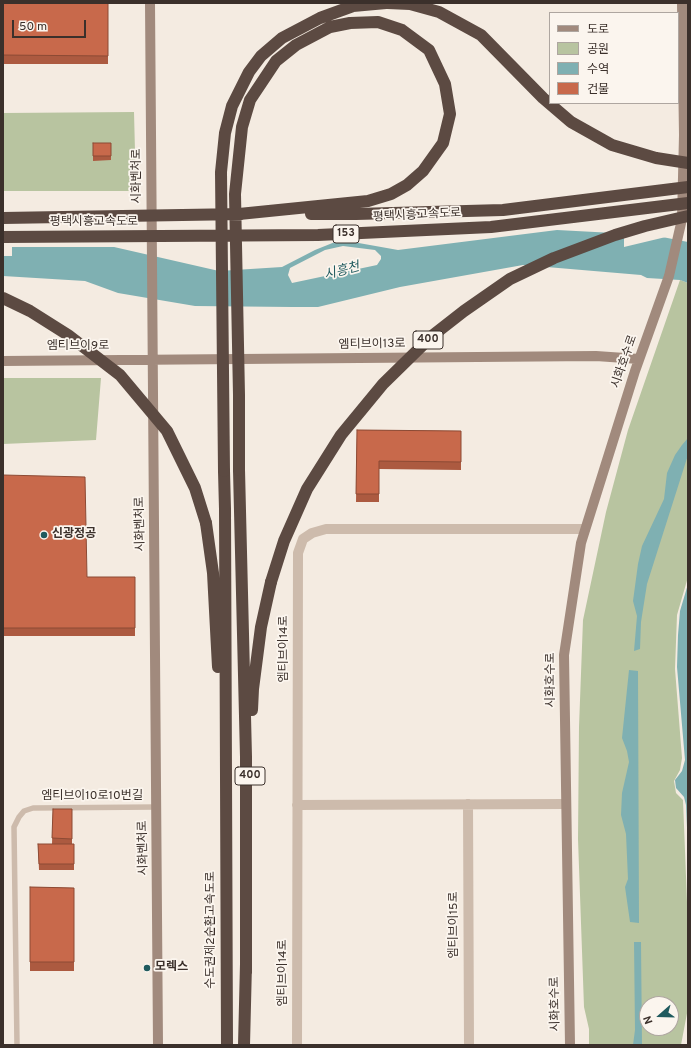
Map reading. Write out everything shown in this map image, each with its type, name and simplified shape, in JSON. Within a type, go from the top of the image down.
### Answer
[{"type":"highway","name":"400","points":[[226,816],[225,517],[221,172],[225,133],[232,106],[249,72],[261,56],[282,38],[320,18],[353,6],[387,3],[410,4],[439,12],[481,35],[549,104]]},
{"type":"highway","points":[[239,214],[368,201],[391,194],[407,185],[423,171],[443,143],[450,114],[445,84],[429,50],[402,30],[378,22],[350,23],[330,27],[296,45],[276,61],[250,100],[242,127],[234,194],[240,395],[239,470],[246,757],[246,972]]},
{"type":"highway","name":"400","points":[[550,104],[572,122],[612,145],[656,158],[688,163]]},
{"type":"highway","name":"평택시흥고속도로","points":[[3,218],[239,214],[356,214],[503,210],[688,187]]},
{"type":"highway","name":"평택시흥고속도로","points":[[3,237],[318,235],[460,228],[499,226],[688,203]]},
{"type":"highway","name":"400","points":[[244,1045],[253,689],[261,627],[271,582],[284,541],[307,489],[341,435],[383,384],[432,336],[464,311],[510,279],[554,258],[615,235],[645,226],[685,217]]},
{"type":"highway","points":[[3,298],[30,311],[68,335],[120,375],[167,431],[195,488],[206,523],[213,573],[226,816]]},
{"type":"highway","name":"수도권제2순환고속도로","points":[[226,816],[227,1045]]},
{"type":"street","name":"시화벤처로","points":[[150,3],[158,1045]]},
{"type":"street","points":[[682,3],[685,217]]},
{"type":"street","name":"시화호수로","points":[[570,1045],[564,655],[581,543],[639,359],[669,276],[685,217]]},
{"type":"street","name":"엠티브이13로","points":[[152,360],[596,356],[639,359]]},
{"type":"street","name":"엠티브이9로","points":[[3,361],[152,360]]},
{"type":"street","name":"엠티브이14로","points":[[297,1045],[298,553],[303,539],[312,533],[326,529],[585,529]]},
{"type":"street","name":"엠티브이15로","points":[[468,804],[469,1045]]},
{"type":"street","points":[[297,805],[566,804]]},
{"type":"lane","name":"엠티브이10로10번길","points":[[17,1045],[14,827],[19,817],[24,811],[33,808],[156,807]]},
{"type":"green space","points":[[134,112],[136,191],[3,191],[3,113]]},
{"type":"green space","points":[[680,280],[688,283],[688,577],[677,615],[675,669],[682,758],[680,770],[674,781],[676,793],[683,800],[687,902],[688,1008],[681,1045],[589,1045],[589,1029],[584,1007],[578,839],[579,727],[583,620],[606,512],[628,430]]},
{"type":"green space","points":[[3,378],[101,378],[96,440],[3,444]]},
{"type":"water","points":[[557,230],[652,235],[688,242],[688,283],[680,280],[647,278],[641,275],[523,265],[400,287],[318,307],[292,307],[195,306],[118,293],[85,281],[3,276],[3,237],[66,236],[219,271],[282,267],[315,250],[335,242],[353,242],[398,250]],"holes":[[[343,246],[375,250],[381,256],[381,259],[377,265],[292,283],[288,275],[290,268],[325,250]]]},
{"type":"water","points":[[688,438],[688,455],[647,584],[641,622],[640,649],[634,651],[637,616],[633,601],[642,546],[664,499],[667,473],[675,455]]},
{"type":"water","points":[[688,584],[688,850],[686,805],[684,797],[676,788],[675,780],[682,771],[685,760],[677,667],[680,611]]},
{"type":"water","points":[[629,670],[638,671],[639,923],[630,922],[625,887],[628,879],[626,834],[621,815],[622,793],[629,762],[622,738]]},
{"type":"water","points":[[634,942],[641,942],[642,996],[639,996],[639,1036],[642,1036],[642,1045],[633,1045],[635,1030]]},
{"type":"pier","points":[[624,231],[652,233],[670,236],[624,247]]},
{"type":"pier","points":[[66,234],[122,247],[12,247],[12,256],[3,256],[3,235]]},
{"type":"building","points":[[3,3],[108,3],[108,56],[3,55]]},
{"type":"building","points":[[93,143],[111,143],[111,156],[93,156]]},
{"type":"building","points":[[357,430],[461,431],[461,462],[379,461],[379,494],[356,494]]},
{"type":"building","name":"신광정공","points":[[3,475],[85,477],[87,577],[135,577],[135,628],[3,628]]},
{"type":"building","points":[[53,809],[72,809],[72,839],[52,838]]},
{"type":"building","points":[[38,844],[74,844],[74,864],[39,864]]},
{"type":"building","points":[[30,887],[74,888],[74,962],[30,962]]},
{"type":"place","name":"신광정공","points":[[44,535]]},
{"type":"place","name":"모렉스","points":[[147,968]]},
{"type":"water label","name":"시흥천","points":[[342,272]]}]
